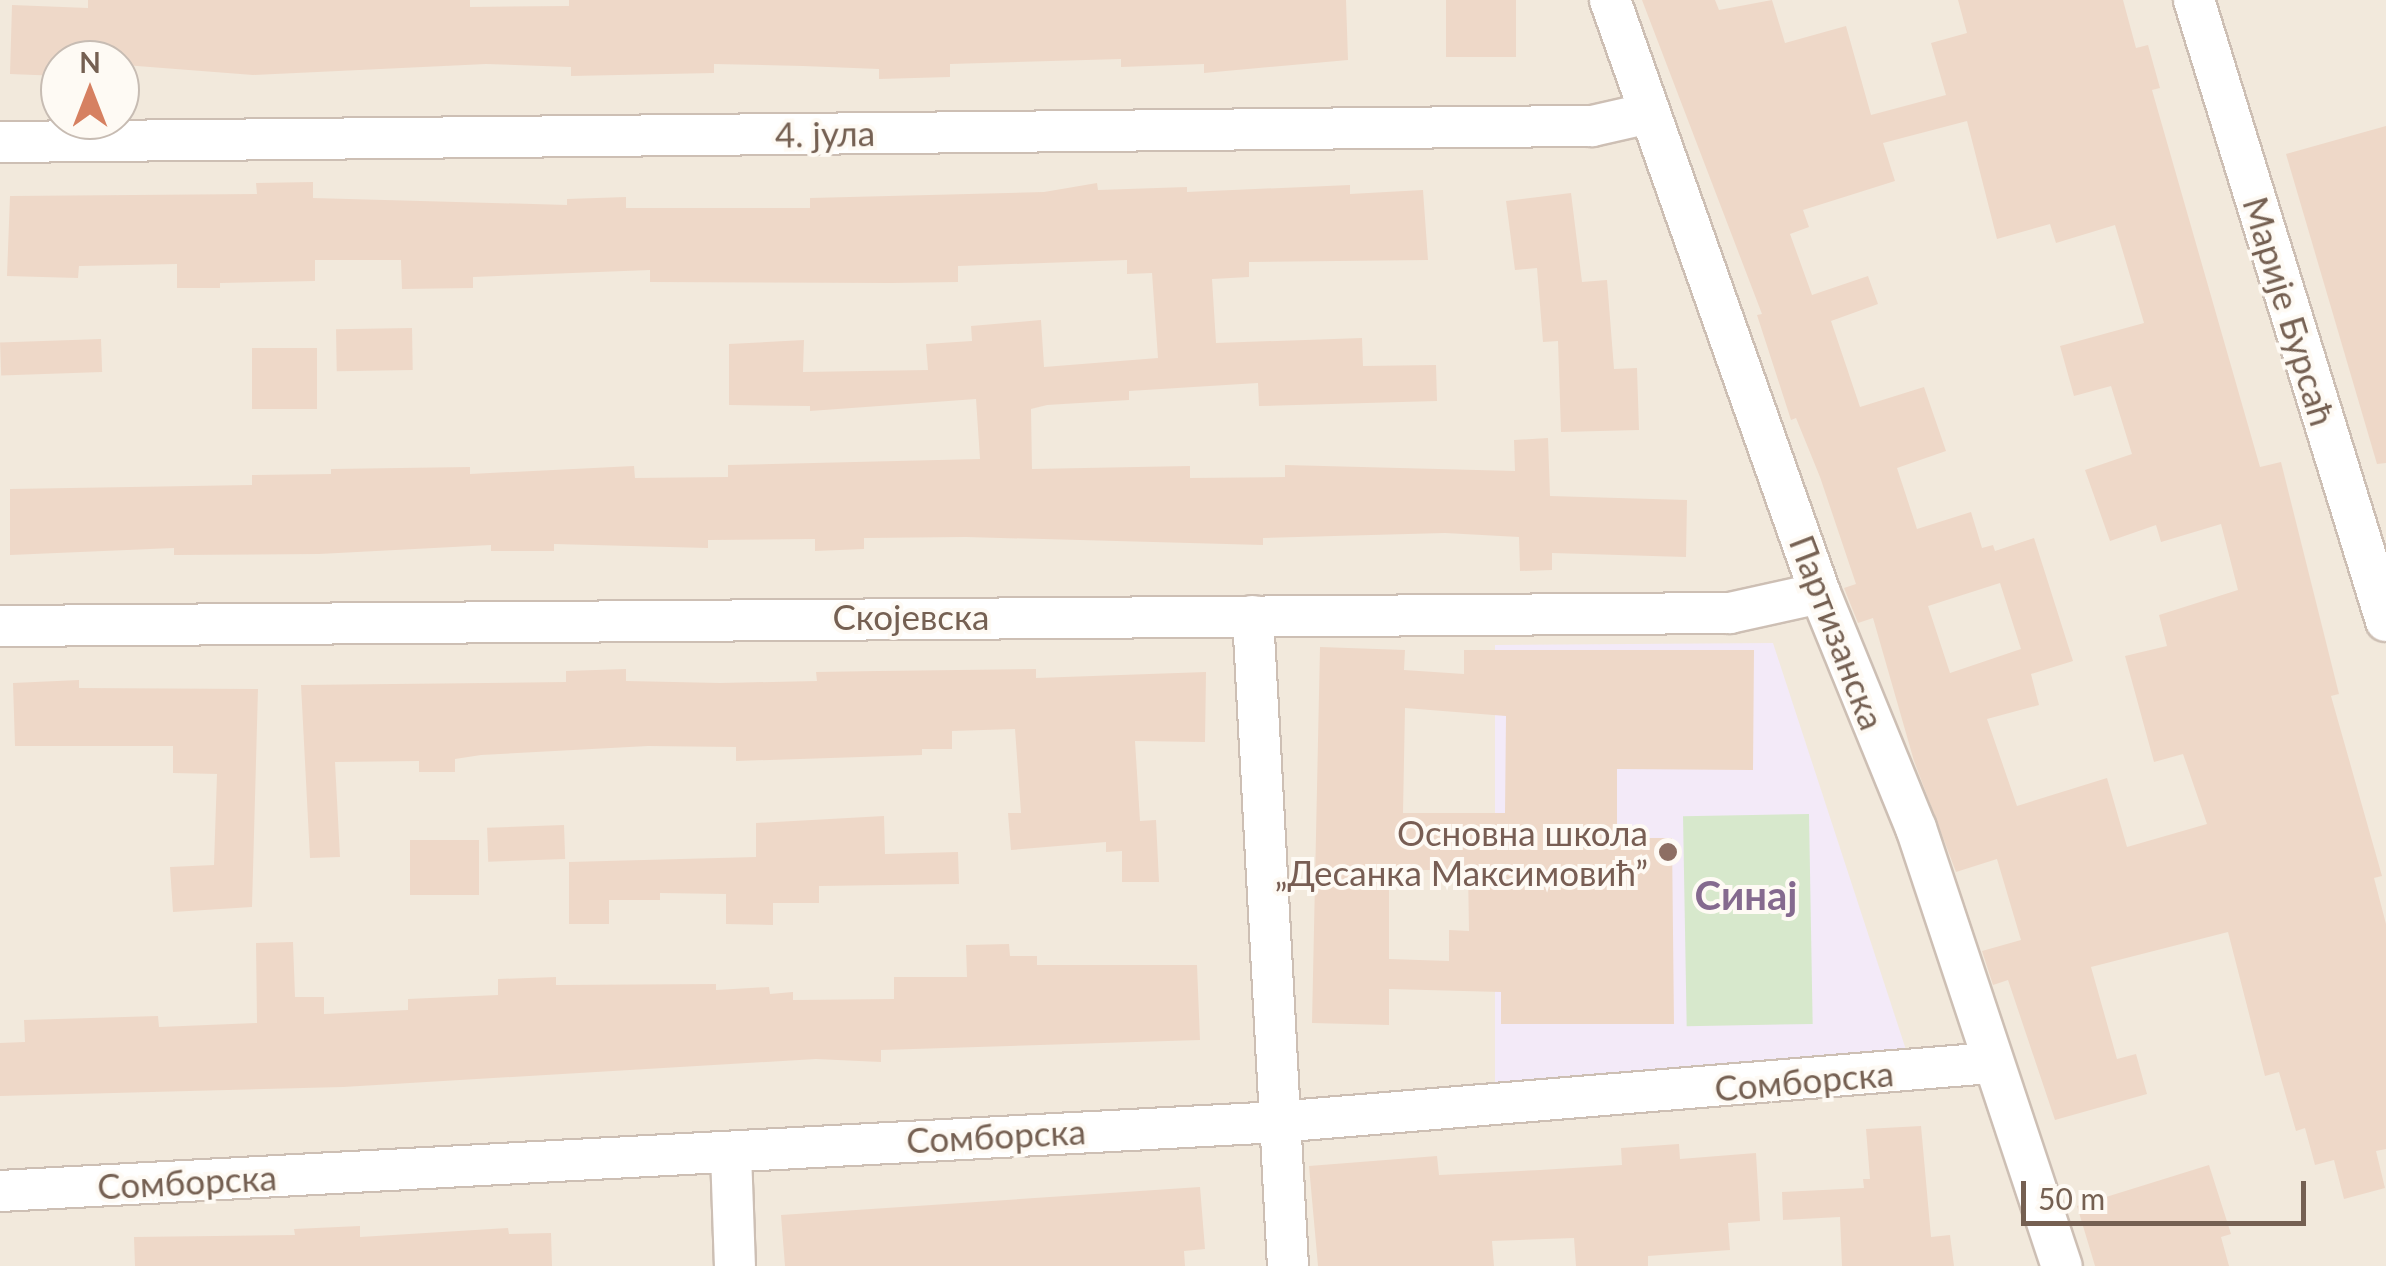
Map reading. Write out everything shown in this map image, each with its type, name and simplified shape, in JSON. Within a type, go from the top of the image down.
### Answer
[{"type":"street","name":"Партизанска","points":[[1610,0],[1820,593],[1916,828],[1990,1063],[2062,1266]]},
{"type":"street","name":"Марије Бурсаћ","points":[[2194,0],[2386,621]]},
{"type":"street","name":"4. јула","points":[[0,142],[1592,126],[1649,113]]},
{"type":"street","name":"Скојевска","points":[[0,626],[1730,613],[1820,593]]},
{"type":"street","points":[[1253,616],[1277,1122],[1288,1266]]},
{"type":"street","name":"Сомборска","points":[[0,1191],[731,1153],[997,1132],[1277,1122],[1990,1063]]},
{"type":"street","points":[[731,1153],[735,1266]]},
{"type":"shaded area","points":[[0,0],[2386,0],[2386,1266],[0,1266]]},
{"type":"shaded area","name":"Основна школа „Десанка Максимовић”","points":[[1773,643],[1909,1059],[1495,1086],[1495,645]]},
{"type":"green space","points":[[1809,814],[1813,1024],[1687,1026],[1683,816]]},
{"type":"building","points":[[88,0],[470,0],[470,7],[569,6],[569,0],[1346,0],[1348,60],[1204,73],[1204,64],[1121,67],[1121,59],[950,64],[950,77],[879,79],[879,69],[714,64],[714,73],[571,76],[571,67],[486,64],[253,75],[140,66],[140,40],[40,40],[40,75],[10,74],[12,5],[88,8]]},
{"type":"building","points":[[1446,0],[1516,0],[1516,57],[1446,57]]},
{"type":"building","points":[[1642,0],[1715,0],[1719,10],[1772,0],[1785,43],[1846,26],[1871,115],[1946,95],[1931,43],[1967,33],[1958,0],[2123,0],[2136,48],[2148,45],[2160,88],[2152,90],[2260,467],[2281,462],[2339,694],[2331,696],[2382,876],[2374,878],[2386,924],[2386,1149],[2376,1151],[2385,1188],[2344,1199],[2334,1160],[2315,1165],[2305,1128],[2296,1131],[2279,1072],[2265,1076],[2228,932],[2091,967],[2117,1059],[2136,1054],[2147,1094],[2055,1120],[2008,980],[1993,985],[1982,951],[2021,940],[1997,859],[1956,872],[1914,761],[1873,618],[1858,623],[1844,588],[1856,584],[1820,477],[1796,418],[1791,420],[1757,315],[1762,314]],"holes":[[[1967,121],[1997,239],[2050,224],[2056,243],[2115,225],[2144,323],[2060,346],[2074,396],[2111,386],[2132,454],[2085,470],[2110,541],[2156,525],[2161,542],[2221,524],[2238,590],[2159,615],[2167,646],[2125,656],[2154,762],[2183,754],[2207,824],[2127,847],[2107,778],[2017,806],[1987,719],[2039,705],[2031,674],[2073,661],[2034,538],[1995,551],[1993,545],[1982,548],[1971,512],[1917,529],[1897,468],[1946,451],[1924,387],[1860,407],[1831,321],[1878,304],[1868,276],[1812,295],[1790,234],[1809,227],[1803,210],[1895,181],[1883,143]],[[2000,583],[2021,649],[1950,673],[1928,606]]]},
{"type":"building","points":[[2386,126],[2386,463],[2377,464],[2286,154]]},
{"type":"building","points":[[313,182],[313,198],[567,205],[567,199],[626,197],[626,208],[810,208],[810,198],[1044,192],[1097,183],[1098,190],[1187,187],[1187,192],[1350,185],[1350,194],[1423,190],[1428,260],[1249,262],[1249,277],[1212,279],[1216,343],[1362,338],[1363,366],[1436,365],[1437,401],[1259,406],[1258,383],[1129,391],[1129,400],[1031,409],[1032,469],[1190,466],[1190,478],[1285,477],[1285,465],[1515,471],[1514,440],[1548,438],[1550,496],[1687,500],[1686,557],[1552,553],[1552,570],[1520,571],[1519,537],[1445,533],[1263,538],[1263,545],[966,537],[864,538],[864,549],[815,551],[815,539],[708,540],[708,548],[554,544],[554,551],[491,551],[491,545],[319,554],[174,555],[174,548],[10,555],[10,489],[252,485],[252,475],[331,474],[331,469],[470,467],[470,474],[634,466],[635,478],[728,477],[728,465],[980,459],[976,399],[810,411],[810,406],[729,405],[729,344],[804,340],[803,372],[928,370],[926,344],[972,341],[971,326],[1041,320],[1044,367],[1158,358],[1152,273],[1127,274],[1127,260],[958,266],[958,282],[892,283],[650,282],[650,270],[473,277],[473,288],[402,289],[401,260],[315,260],[315,281],[220,283],[220,288],[177,288],[177,264],[79,266],[78,278],[7,276],[10,196],[257,194],[256,183]]},
{"type":"building","points":[[1571,193],[1582,282],[1607,280],[1614,369],[1637,368],[1639,430],[1561,432],[1558,341],[1543,342],[1537,268],[1515,270],[1506,201]]},
{"type":"building","points":[[412,328],[413,370],[337,371],[336,329]]},
{"type":"building","points":[[101,339],[102,372],[1,376],[0,343]]},
{"type":"building","points":[[252,348],[317,348],[317,409],[252,409]]},
{"type":"building","points":[[1320,647],[1405,650],[1404,670],[1464,674],[1464,650],[1754,650],[1753,770],[1617,769],[1617,838],[1672,838],[1674,1024],[1501,1024],[1501,992],[1389,989],[1389,1025],[1312,1023]],"holes":[[[1405,708],[1506,716],[1505,813],[1403,813]],[[1389,870],[1468,870],[1469,931],[1449,930],[1449,961],[1389,959]]]},
{"type":"building","points":[[626,669],[626,681],[720,683],[817,681],[816,672],[1036,669],[1036,678],[1206,672],[1205,742],[1135,741],[1140,821],[1156,820],[1159,882],[1122,882],[1122,851],[1106,852],[1106,842],[1011,850],[1008,813],[1021,813],[1015,729],[952,731],[952,749],[922,749],[922,755],[736,761],[736,747],[648,746],[481,755],[455,759],[455,772],[419,772],[419,761],[335,762],[340,857],[310,858],[301,685],[566,682],[566,671]]},
{"type":"building","points":[[79,680],[79,688],[258,689],[252,907],[173,912],[170,867],[214,865],[217,774],[173,773],[173,746],[15,746],[13,683]]},
{"type":"building","points":[[884,816],[885,854],[958,852],[959,884],[819,886],[819,903],[773,903],[773,925],[726,924],[726,894],[660,893],[660,900],[609,900],[609,924],[569,924],[569,862],[756,857],[756,823]]},
{"type":"building","points":[[564,825],[565,859],[488,862],[487,828]]},
{"type":"building","points":[[410,840],[479,840],[479,895],[410,895]]},
{"type":"building","points":[[293,942],[295,997],[324,997],[324,1014],[408,1010],[408,999],[498,995],[498,979],[556,977],[556,985],[716,984],[716,990],[769,987],[770,994],[793,992],[793,1000],[894,999],[894,977],[967,977],[966,945],[1009,944],[1010,956],[1037,956],[1037,965],[1197,965],[1200,1040],[881,1050],[881,1062],[816,1059],[343,1087],[0,1096],[0,1043],[25,1042],[24,1020],[158,1016],[159,1027],[257,1023],[256,943]]},
{"type":"building","points":[[1921,1126],[1931,1237],[1950,1235],[1954,1266],[1842,1266],[1840,1217],[1783,1220],[1782,1192],[1864,1188],[1863,1179],[1870,1179],[1866,1129]]},
{"type":"building","points":[[1679,1144],[1680,1159],[1756,1153],[1760,1221],[1728,1223],[1730,1250],[1648,1256],[1648,1266],[1576,1266],[1574,1238],[1492,1241],[1494,1266],[1318,1266],[1309,1166],[1437,1156],[1439,1175],[1540,1170],[1622,1165],[1621,1148]]},
{"type":"building","points":[[2209,1165],[2231,1234],[2221,1237],[2229,1266],[2095,1266],[2077,1206]]},
{"type":"building","points":[[1200,1187],[1205,1249],[1184,1251],[1185,1266],[785,1266],[781,1215]]},
{"type":"building","points":[[360,1226],[360,1237],[508,1228],[509,1234],[551,1233],[552,1266],[135,1266],[134,1237],[295,1235],[294,1229]]},
{"type":"place","name":"Основна школа „Десанка Максимовић”","points":[[1668,852]]},
{"type":"district","name":"Синај","points":[[1746,895]]}]
